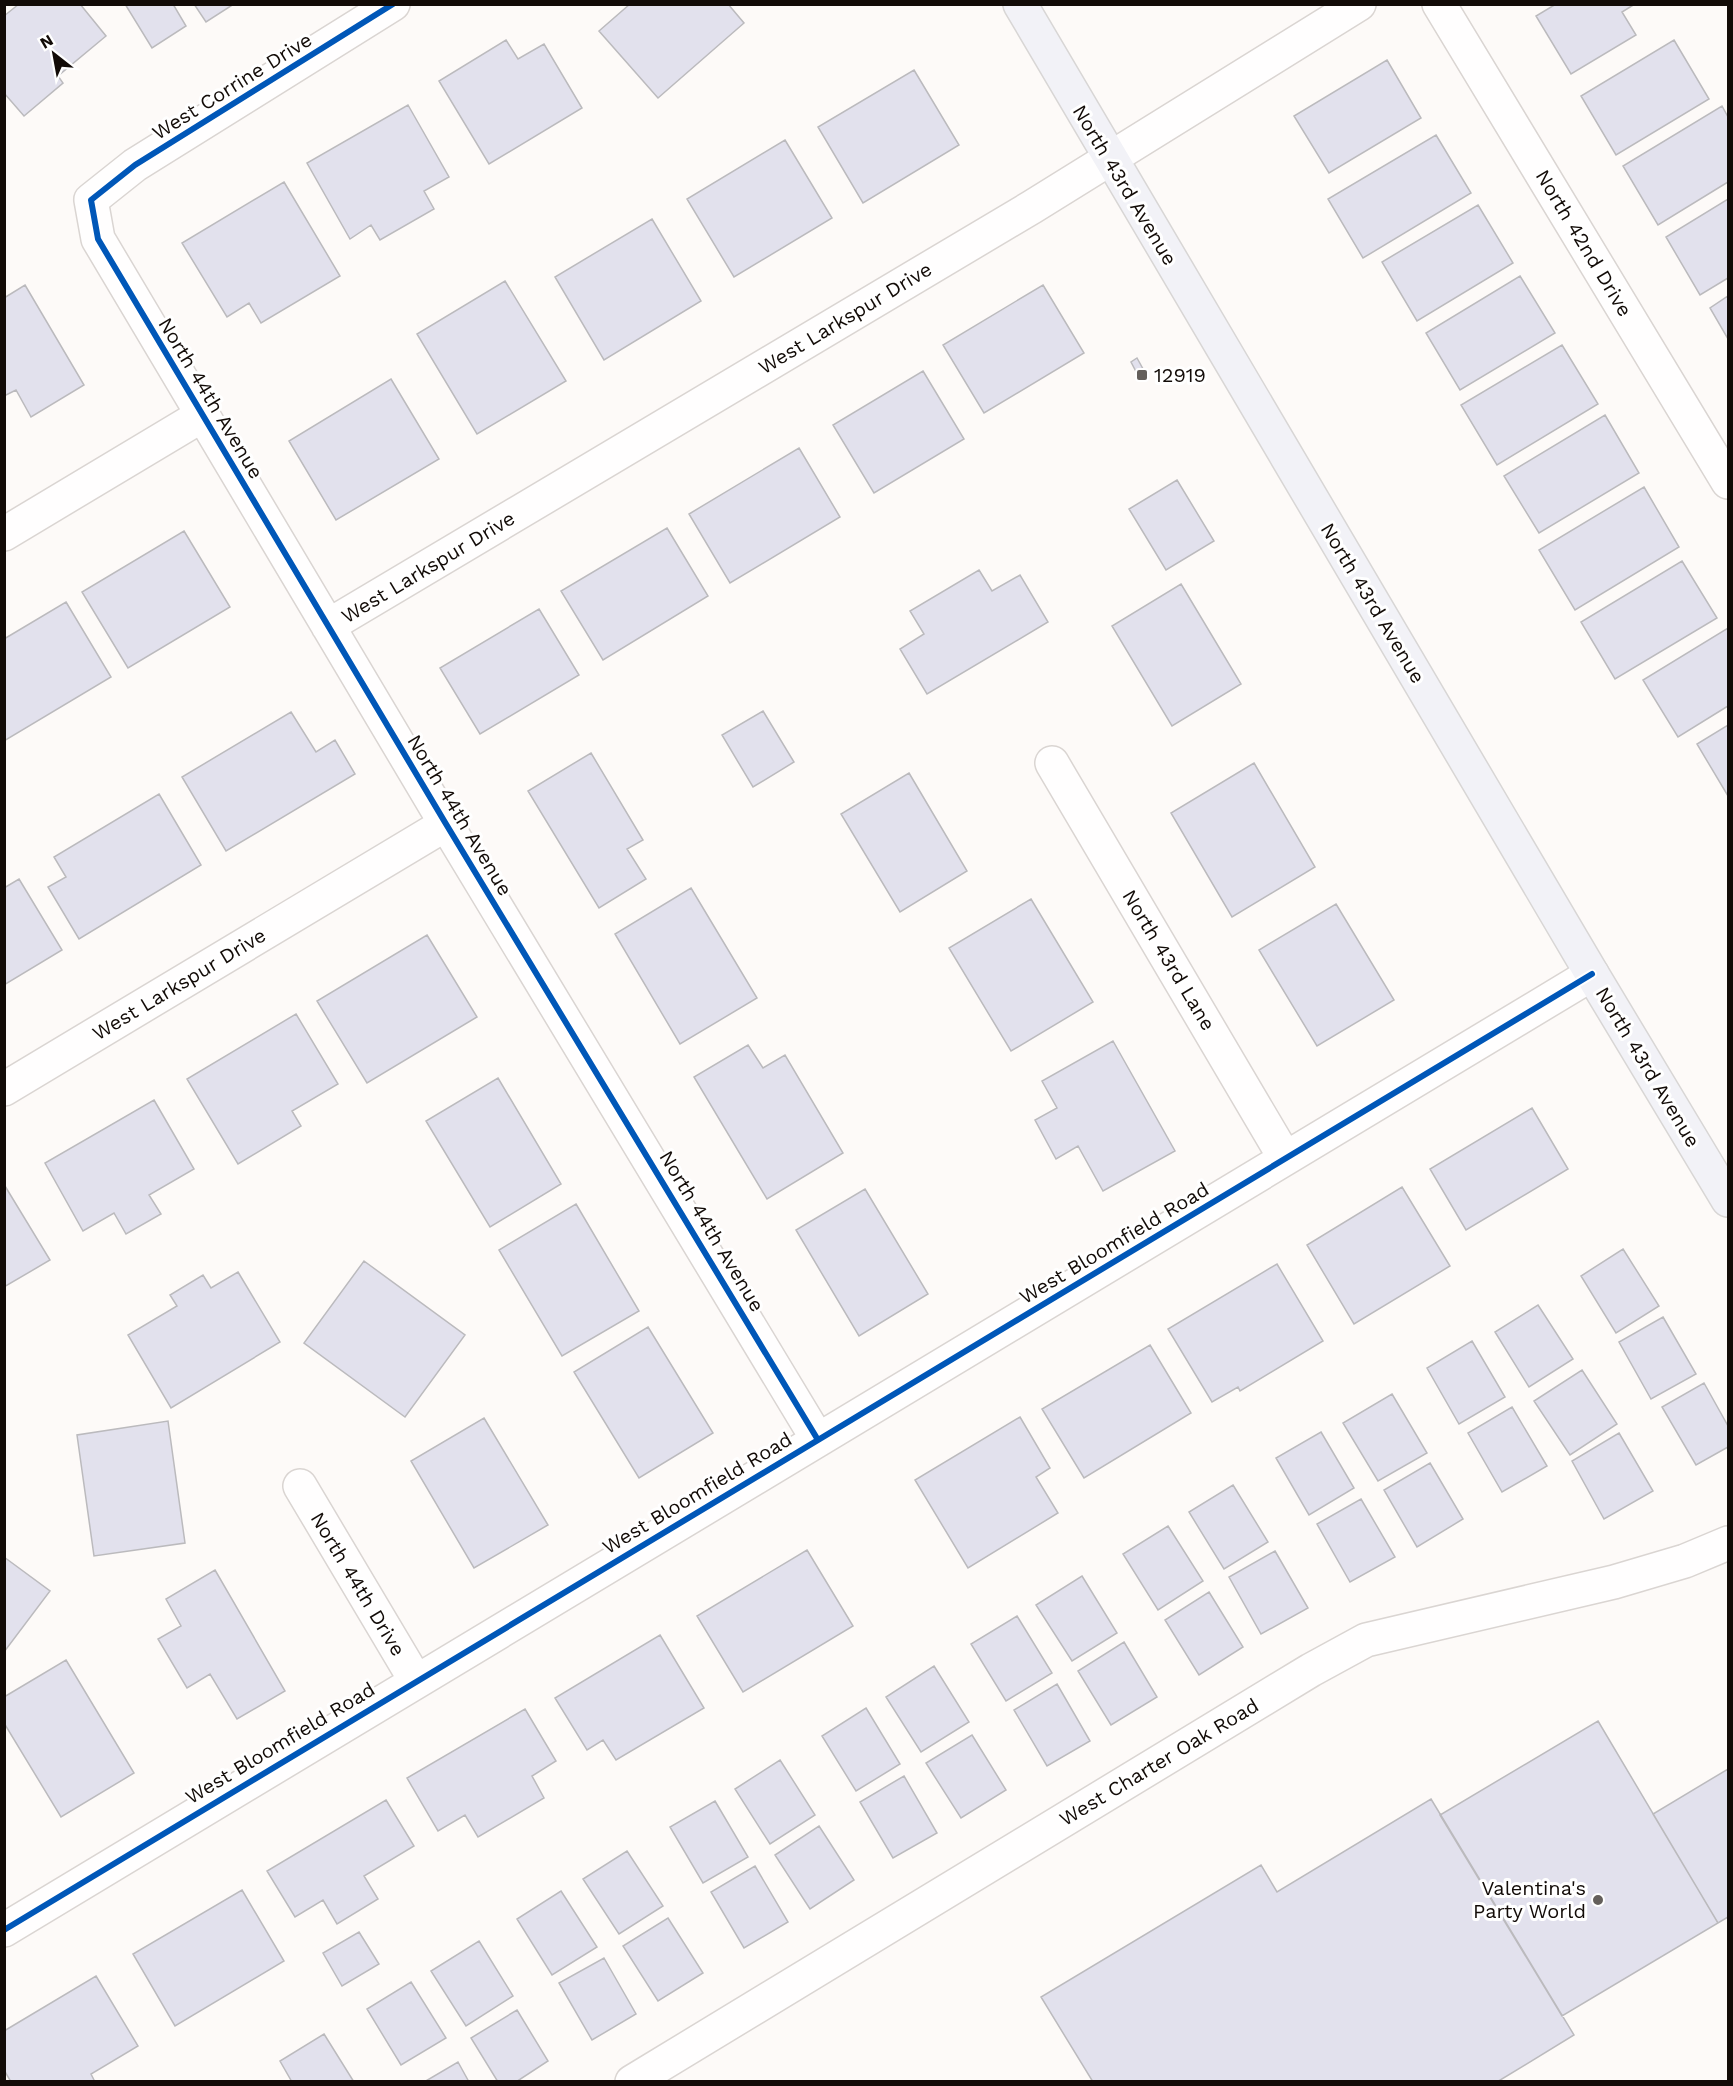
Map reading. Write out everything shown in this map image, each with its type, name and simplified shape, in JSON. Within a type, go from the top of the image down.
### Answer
[{"type":"main road","name":"North 43rd Avenue","points":[[1020,4],[1592,974],[1728,1200]]},
{"type":"street","name":"West Corrine Drive","points":[[92,200],[135,165],[393,4]]},
{"type":"street","name":"West Larkspur Drive","points":[[328,626],[1110,159],[1359,4]]},
{"type":"street","name":"North 42nd Drive","points":[[1439,4],[1728,482]]},
{"type":"street","name":"North 44th Avenue","points":[[92,200],[98,239],[201,416],[818,1440]]},
{"type":"street","points":[[4,534],[201,416]]},
{"type":"street","name":"North 43rd Lane","points":[[1052,763],[1285,1158]]},
{"type":"street","name":"West Larkspur Drive","points":[[4,1089],[446,824]]},
{"type":"street","name":"West Bloomfield Road","points":[[4,1930],[1592,974]]},
{"type":"street","name":"North 44th Drive","points":[[300,1486],[416,1681]]},
{"type":"street","name":"West Charter Oak Road","points":[[632,2082],[1311,1670],[1366,1640],[1614,1582],[1685,1560],[1728,1543]]},
{"type":"building","points":[[19,4],[80,4],[106,36],[58,76],[63,83],[24,116],[4,93],[4,16]]},
{"type":"building","points":[[125,4],[173,4],[186,26],[152,48]]},
{"type":"building","points":[[194,4],[234,4],[206,22]]},
{"type":"building","points":[[630,4],[728,4],[744,23],[658,98],[599,31]]},
{"type":"building","points":[[1556,4],[1635,4],[1622,12],[1636,35],[1571,74],[1536,16]]},
{"type":"building","points":[[506,40],[518,59],[544,44],[582,108],[489,164],[439,81]]},
{"type":"building","points":[[1674,40],[1709,99],[1616,155],[1581,96]]},
{"type":"building","points":[[1387,60],[1421,118],[1329,173],[1294,116]]},
{"type":"building","points":[[914,70],[959,145],[863,203],[818,127]]},
{"type":"building","points":[[408,105],[449,177],[424,191],[434,209],[380,240],[371,225],[350,239],[307,163]]},
{"type":"building","points":[[1722,106],[1728,117],[1728,182],[1658,225],[1623,166]]},
{"type":"building","points":[[1436,135],[1471,193],[1363,258],[1328,199]]},
{"type":"building","points":[[785,140],[832,218],[734,277],[687,199]]},
{"type":"building","points":[[284,182],[340,276],[261,323],[249,303],[227,317],[182,243]]},
{"type":"building","points":[[1728,199],[1728,278],[1700,295],[1666,237]]},
{"type":"building","points":[[1478,205],[1513,263],[1417,321],[1382,262]]},
{"type":"building","points":[[652,219],[701,301],[604,360],[555,277]]},
{"type":"building","points":[[1520,276],[1555,333],[1460,390],[1426,333]]},
{"type":"building","points":[[505,281],[566,381],[477,434],[417,334]]},
{"type":"building","points":[[25,285],[84,385],[31,417],[16,390],[4,396],[4,298]]},
{"type":"building","points":[[1043,285],[1084,353],[984,413],[943,345]]},
{"type":"building","points":[[1728,296],[1728,339],[1710,308]]},
{"type":"building","points":[[1562,345],[1598,404],[1497,465],[1461,405]]},
{"type":"building","points":[[1137,358],[1148,378],[1141,381],[1131,362]]},
{"type":"building","points":[[923,371],[964,439],[874,493],[833,425]]},
{"type":"building","points":[[391,379],[439,459],[336,520],[289,441]]},
{"type":"building","points":[[1605,415],[1639,473],[1539,533],[1504,476]]},
{"type":"building","points":[[799,448],[840,517],[730,583],[689,514]]},
{"type":"building","points":[[1177,480],[1214,541],[1166,570],[1129,509]]},
{"type":"building","points":[[1644,487],[1679,547],[1575,610],[1539,550]]},
{"type":"building","points":[[667,528],[708,596],[603,660],[561,591]]},
{"type":"building","points":[[184,531],[230,607],[128,668],[82,592]]},
{"type":"building","points":[[1682,561],[1717,618],[1615,679],[1581,622]]},
{"type":"building","points":[[979,570],[992,591],[1020,575],[1048,622],[927,694],[900,649],[924,634],[910,611]]},
{"type":"building","points":[[1181,584],[1241,684],[1172,726],[1112,626]]},
{"type":"building","points":[[66,602],[111,677],[4,741],[4,639]]},
{"type":"building","points":[[539,609],[579,675],[480,734],[440,668]]},
{"type":"building","points":[[1728,628],[1728,706],[1678,737],[1643,680]]},
{"type":"building","points":[[763,711],[794,762],[753,787],[722,735]]},
{"type":"building","points":[[291,712],[316,752],[335,740],[355,774],[226,851],[182,777]]},
{"type":"building","points":[[1728,725],[1728,796],[1697,744]]},
{"type":"building","points":[[591,753],[643,840],[627,849],[646,879],[599,908],[528,791]]},
{"type":"building","points":[[1254,763],[1315,867],[1232,917],[1171,813]]},
{"type":"building","points":[[909,773],[967,871],[900,912],[841,814]]},
{"type":"building","points":[[159,794],[201,865],[79,939],[48,887],[66,877],[54,857]]},
{"type":"building","points":[[19,879],[62,950],[4,985],[4,888]]},
{"type":"building","points":[[691,888],[757,998],[680,1044],[615,934]]},
{"type":"building","points":[[1031,899],[1093,1002],[1011,1051],[949,948]]},
{"type":"building","points":[[1336,904],[1394,1000],[1317,1046],[1259,950]]},
{"type":"building","points":[[427,935],[477,1017],[367,1083],[317,1001]]},
{"type":"building","points":[[296,1014],[338,1084],[292,1111],[301,1126],[238,1164],[187,1079]]},
{"type":"building","points":[[1113,1041],[1175,1151],[1103,1191],[1078,1146],[1056,1159],[1035,1120],[1057,1108],[1042,1081]]},
{"type":"building","points":[[748,1045],[763,1068],[785,1055],[843,1153],[767,1199],[694,1077]]},
{"type":"building","points":[[498,1078],[561,1184],[490,1227],[426,1121]]},
{"type":"building","points":[[154,1100],[194,1169],[149,1195],[161,1214],[126,1234],[114,1213],[83,1231],[45,1163]]},
{"type":"building","points":[[1532,1108],[1568,1169],[1466,1230],[1430,1169]]},
{"type":"building","points":[[4,1187],[50,1260],[4,1287]]},
{"type":"building","points":[[1402,1187],[1450,1266],[1354,1324],[1307,1245]]},
{"type":"building","points":[[865,1189],[928,1294],[859,1336],[796,1230]]},
{"type":"building","points":[[576,1204],[639,1311],[562,1356],[499,1250]]},
{"type":"building","points":[[1623,1249],[1659,1306],[1616,1333],[1581,1276]]},
{"type":"building","points":[[364,1261],[465,1335],[405,1417],[304,1343]]},
{"type":"building","points":[[1277,1264],[1323,1341],[1240,1391],[1238,1387],[1212,1402],[1168,1329]]},
{"type":"building","points":[[238,1272],[280,1342],[171,1408],[128,1335],[177,1306],[170,1295],[203,1275],[211,1288]]},
{"type":"building","points":[[1538,1305],[1573,1359],[1529,1387],[1495,1332]]},
{"type":"building","points":[[1663,1317],[1696,1374],[1651,1399],[1619,1342]]},
{"type":"building","points":[[648,1327],[713,1433],[639,1478],[574,1372]]},
{"type":"building","points":[[1472,1341],[1505,1397],[1459,1424],[1427,1368]]},
{"type":"building","points":[[1150,1345],[1191,1413],[1084,1478],[1042,1409]]},
{"type":"building","points":[[1582,1370],[1617,1424],[1570,1455],[1534,1401]]},
{"type":"building","points":[[1704,1383],[1728,1426],[1728,1447],[1696,1465],[1662,1407]]},
{"type":"building","points":[[1392,1394],[1427,1453],[1378,1481],[1343,1423]]},
{"type":"building","points":[[1512,1407],[1547,1466],[1502,1492],[1468,1433]]},
{"type":"building","points":[[1020,1417],[1050,1468],[1036,1477],[1058,1513],[968,1568],[915,1480]]},
{"type":"building","points":[[484,1418],[548,1525],[474,1568],[411,1461]]},
{"type":"building","points":[[168,1421],[185,1543],[94,1556],[77,1435]]},
{"type":"building","points":[[1321,1432],[1354,1488],[1309,1515],[1276,1458]]},
{"type":"building","points":[[1619,1433],[1653,1491],[1604,1519],[1572,1461]]},
{"type":"building","points":[[1430,1463],[1463,1519],[1417,1547],[1384,1490]]},
{"type":"building","points":[[1233,1485],[1268,1542],[1224,1569],[1189,1512]]},
{"type":"building","points":[[1361,1499],[1395,1557],[1350,1582],[1317,1524]]},
{"type":"building","points":[[1168,1526],[1203,1581],[1158,1610],[1123,1554]]},
{"type":"building","points":[[807,1550],[853,1626],[743,1692],[697,1616]]},
{"type":"building","points":[[1275,1551],[1308,1608],[1261,1634],[1229,1577]]},
{"type":"building","points":[[4,1557],[50,1591],[4,1652]]},
{"type":"building","points":[[215,1570],[285,1691],[237,1719],[210,1674],[187,1688],[158,1639],[181,1626],[166,1599]]},
{"type":"building","points":[[1082,1576],[1117,1633],[1072,1661],[1036,1605]]},
{"type":"building","points":[[1209,1592],[1243,1647],[1199,1675],[1165,1620]]},
{"type":"building","points":[[1017,1616],[1052,1673],[1006,1701],[971,1644]]},
{"type":"building","points":[[660,1635],[704,1708],[616,1760],[603,1740],[587,1750],[555,1698]]},
{"type":"building","points":[[1124,1642],[1157,1697],[1111,1725],[1078,1671]]},
{"type":"building","points":[[66,1660],[134,1773],[61,1817],[4,1723],[4,1697]]},
{"type":"building","points":[[934,1666],[969,1722],[921,1752],[886,1697]]},
{"type":"building","points":[[1057,1684],[1090,1741],[1047,1766],[1014,1710]]},
{"type":"building","points":[[866,1708],[900,1764],[856,1791],[822,1736]]},
{"type":"building","points":[[525,1709],[556,1761],[532,1776],[544,1798],[478,1837],[465,1815],[438,1831],[407,1778]]},
{"type":"building","points":[[1598,1721],[1718,1923],[1562,2016],[1440,1815]]},
{"type":"building","points":[[972,1735],[1006,1790],[961,1818],[926,1763]]},
{"type":"building","points":[[780,1760],[815,1815],[770,1844],[735,1789]]},
{"type":"building","points":[[1728,1769],[1728,1917],[1718,1923],[1653,1814]]},
{"type":"building","points":[[904,1776],[937,1833],[893,1858],[860,1802]]},
{"type":"building","points":[[1431,1799],[1574,2035],[1497,2082],[1093,2082],[1041,1997],[1261,1865],[1277,1892]]},
{"type":"building","points":[[386,1800],[414,1846],[364,1876],[378,1899],[337,1924],[323,1900],[295,1917],[267,1871]]},
{"type":"building","points":[[715,1801],[748,1857],[703,1883],[670,1827]]},
{"type":"building","points":[[819,1826],[854,1880],[810,1909],[775,1855]]},
{"type":"building","points":[[627,1851],[663,1906],[619,1934],[583,1879]]},
{"type":"building","points":[[755,1866],[788,1922],[744,1948],[711,1892]]},
{"type":"building","points":[[242,1890],[284,1961],[175,2026],[133,1954]]},
{"type":"building","points":[[561,1891],[597,1947],[552,1975],[517,1919]]},
{"type":"building","points":[[668,1918],[703,1973],[658,2001],[623,1946]]},
{"type":"building","points":[[359,1932],[379,1964],[342,1986],[323,1953]]},
{"type":"building","points":[[479,1941],[513,1996],[466,2026],[431,1971]]},
{"type":"building","points":[[604,1958],[636,2014],[592,2040],[559,1983]]},
{"type":"building","points":[[96,1976],[138,2046],[91,2074],[95,2082],[11,2082],[4,2070],[4,2031]]},
{"type":"building","points":[[411,1982],[446,2038],[401,2065],[367,2009]]},
{"type":"building","points":[[517,2010],[548,2061],[516,2082],[498,2082],[471,2038]]},
{"type":"building","points":[[324,2034],[354,2082],[292,2082],[280,2061]]},
{"type":"building","points":[[458,2062],[469,2082],[424,2082]]},
{"type":"cycle path","points":[[393,4],[135,165],[91,200],[98,239],[446,824],[818,1440]]},
{"type":"cycle path","points":[[4,1930],[1592,974]]},
{"type":"place","name":"12919","points":[[1142,375]]},
{"type":"place","name":"Valentina's Party World","points":[[1598,1900]]}]
